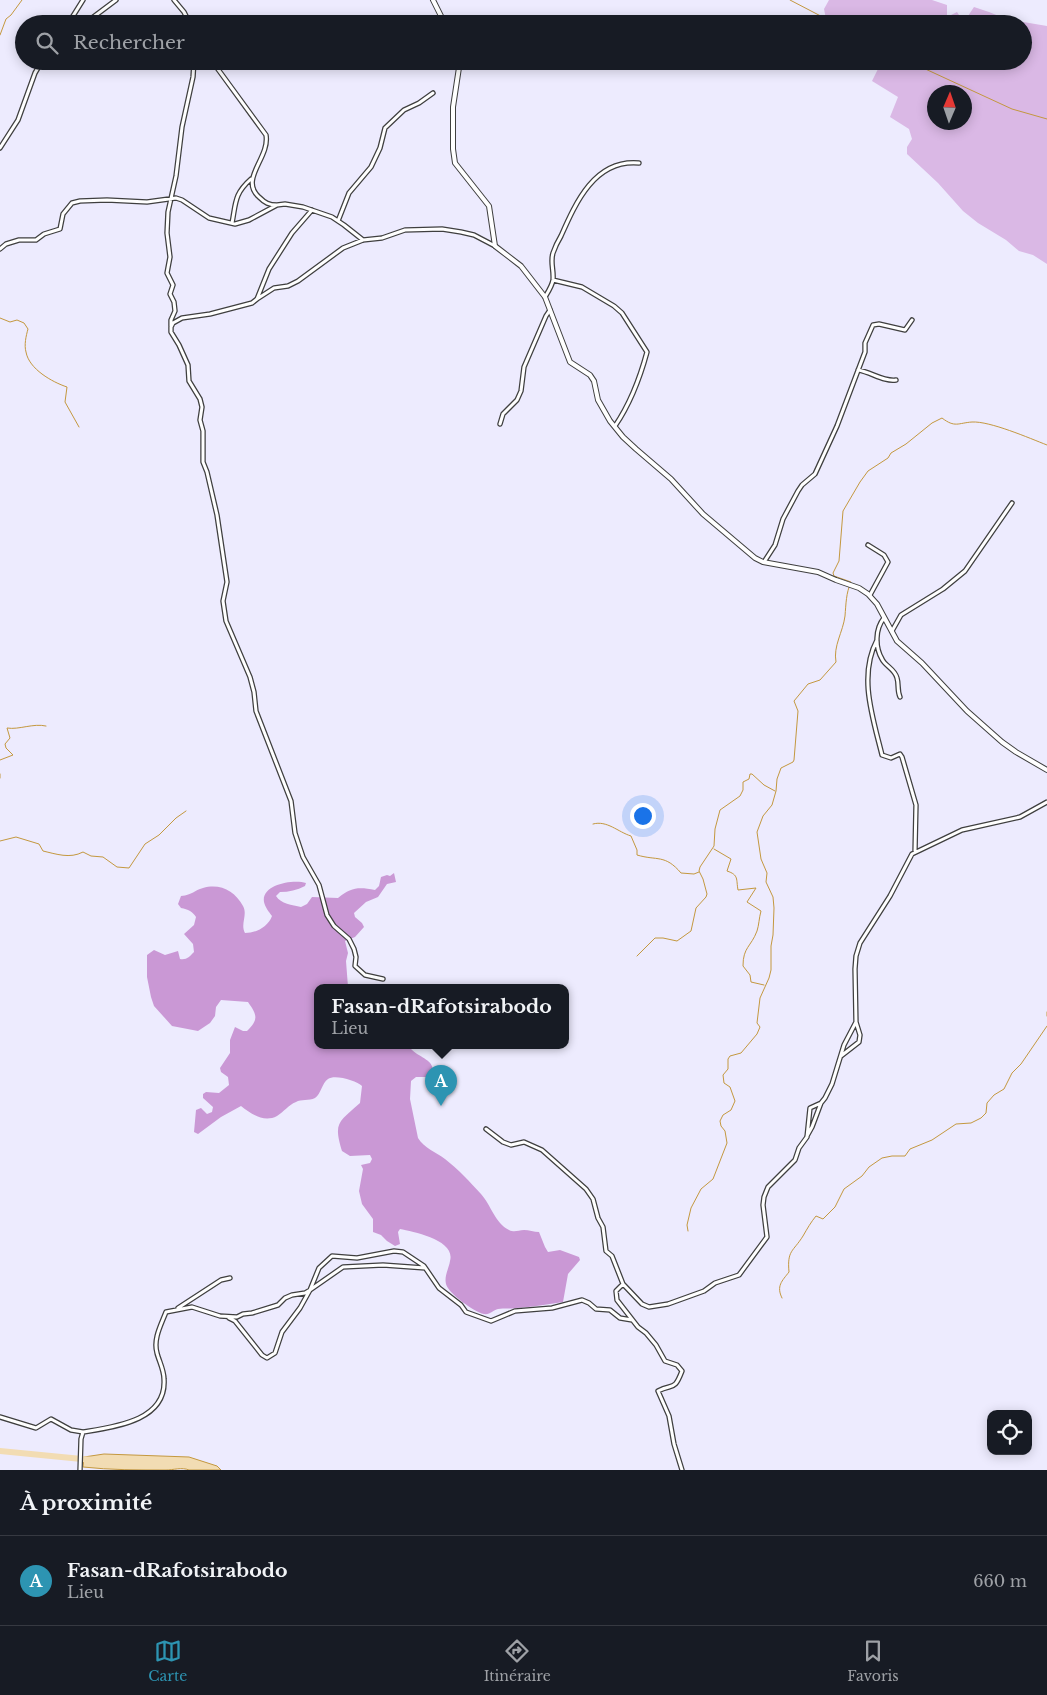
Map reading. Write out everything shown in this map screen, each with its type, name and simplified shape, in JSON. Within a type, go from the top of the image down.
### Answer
[{"type":"street","points":[[74,15],[83,0]]},
{"type":"street","points":[[96,15],[116,0]]},
{"type":"street","points":[[174,0],[186,15]]},
{"type":"street","points":[[433,0],[440,15]]},
{"type":"street","points":[[0,148],[18,120],[36,70]]},
{"type":"street","points":[[193,70],[182,127],[176,176],[169,200],[167,222],[170,257],[168,273],[173,285],[170,294],[175,305],[171,332],[180,345],[188,365],[189,381],[200,399],[202,408],[200,420],[203,431],[203,462],[217,514],[227,582],[223,601],[226,621],[250,677],[256,711],[291,802],[295,833],[303,857],[319,885],[327,916],[334,926],[349,939],[356,956],[354,966],[365,975],[383,979]]},
{"type":"street","points":[[219,70],[266,135],[267,142],[264,153],[251,181],[257,195],[266,204],[285,204],[312,210],[338,221],[363,240]]},
{"type":"street","points":[[459,70],[453,106],[453,149],[455,163],[489,206],[495,246]]},
{"type":"street","points":[[338,221],[349,193],[372,167],[380,148],[385,128],[404,110],[419,103],[433,93]]},
{"type":"street","points":[[545,297],[552,280],[551,261],[553,252],[567,220],[585,190],[602,172],[621,164],[639,163]]},
{"type":"street","points":[[232,223],[236,199],[247,182],[253,177]]},
{"type":"street","points":[[0,249],[6,244],[19,240],[36,240],[44,234],[60,229],[62,214],[72,203],[80,201],[147,202],[176,198],[209,218],[232,223],[249,220],[277,205]]},
{"type":"street","points":[[256,299],[269,268],[292,233],[312,210]]},
{"type":"street","points":[[171,327],[173,323],[182,318],[252,303],[274,288],[288,286],[298,281],[344,248],[363,240],[382,238],[405,230],[442,229],[474,235],[495,246],[521,266],[545,297],[570,362],[590,375],[594,380],[598,400],[615,426],[636,449],[671,479],[703,514],[755,558],[764,562],[808,569],[859,588],[870,595],[877,604],[896,641],[922,663],[974,718],[1009,748],[1047,770]]},
{"type":"street","points":[[0,240],[6,244]]},
{"type":"street","points":[[552,280],[582,287],[614,306],[622,313],[647,352],[636,388],[623,415],[615,426]]},
{"type":"street","points":[[500,424],[503,414],[517,400],[521,391],[524,367],[550,310]]},
{"type":"street","points":[[764,562],[775,545],[783,520],[798,491],[815,474],[832,438],[865,352],[867,338],[873,325],[880,324],[905,330],[912,320]]},
{"type":"street","points":[[858,370],[890,381],[896,380]]},
{"type":"street","points":[[892,631],[900,615],[942,588],[964,571],[1012,503]]},
{"type":"street","points":[[868,545],[884,555],[888,562],[870,595]]},
{"type":"street","points":[[884,618],[879,626],[877,640],[873,647],[867,683],[870,705],[883,756],[891,758],[900,754],[902,756],[916,805],[915,851]]},
{"type":"street","points":[[877,640],[882,660],[888,664],[897,676],[897,690],[900,697]]},
{"type":"street","points":[[841,1056],[859,1042],[860,1035],[856,1022],[855,969],[860,942],[890,896],[912,854],[962,830],[1020,817],[1047,802]]},
{"type":"street","points":[[807,1137],[810,1108],[821,1103],[826,1098],[856,1022]]},
{"type":"street","points":[[486,1129],[503,1142],[511,1145],[524,1142],[542,1150],[586,1189],[593,1199],[598,1218],[603,1227],[606,1251],[612,1256],[623,1284],[642,1304],[649,1307],[668,1304],[704,1290],[715,1283],[739,1275],[767,1237],[763,1205],[768,1187],[792,1165],[799,1148],[812,1128],[821,1103]]},
{"type":"street","points":[[0,1417],[36,1428],[51,1419],[71,1430],[83,1432],[135,1421],[153,1410],[163,1396],[164,1378],[156,1350],[156,1338],[166,1312],[192,1307],[228,1317],[235,1321],[262,1355],[267,1358],[275,1353],[278,1338],[300,1308],[319,1268],[332,1256],[357,1258],[394,1251],[402,1252],[411,1256],[426,1268],[439,1288],[461,1305],[466,1312],[491,1321],[515,1311],[552,1308],[582,1300],[596,1308],[610,1310],[620,1318],[633,1320]]},
{"type":"street","points":[[228,1317],[237,1317],[274,1307],[292,1295],[305,1293],[343,1266],[383,1265],[426,1268]]},
{"type":"street","points":[[176,1310],[221,1280],[230,1278]]},
{"type":"street","points":[[623,1284],[616,1291],[615,1295],[633,1320],[656,1345],[666,1361],[677,1365],[682,1371],[675,1385],[658,1391],[669,1416],[674,1444],[682,1470]]},
{"type":"street","points":[[80,1470],[83,1432]]},
{"type":"shaded area","points":[[829,0],[932,0],[947,5],[947,15],[825,15],[824,9]]},
{"type":"shaded area","points":[[974,7],[989,12],[996,15],[969,15]]},
{"type":"shaded area","points":[[1032,23],[1047,26],[1047,264],[1033,255],[1019,251],[1006,240],[978,223],[963,211],[938,183],[907,154],[907,147],[912,139],[909,129],[890,117],[898,97],[872,81],[878,70],[1032,70]]},
{"type":"shaded area","points":[[394,873],[396,882],[387,884],[378,897],[366,902],[354,913],[355,917],[364,927],[355,937],[345,941],[348,953],[346,961],[348,984],[314,984],[314,1049],[411,1049],[430,1063],[432,1072],[430,1077],[416,1077],[411,1081],[410,1099],[418,1138],[427,1147],[442,1156],[468,1180],[484,1198],[504,1227],[513,1231],[539,1232],[548,1252],[560,1250],[579,1257],[580,1260],[568,1274],[563,1302],[498,1309],[486,1314],[480,1313],[462,1302],[448,1288],[446,1278],[450,1254],[441,1242],[424,1235],[400,1229],[398,1232],[400,1244],[395,1246],[381,1235],[373,1232],[373,1219],[362,1204],[359,1191],[363,1169],[361,1165],[370,1163],[372,1159],[370,1155],[350,1156],[342,1151],[338,1134],[340,1123],[360,1103],[362,1086],[356,1082],[336,1077],[331,1078],[326,1081],[315,1098],[293,1103],[272,1118],[267,1119],[253,1115],[241,1106],[221,1117],[198,1134],[194,1132],[196,1110],[201,1108],[207,1114],[212,1112],[213,1107],[203,1098],[203,1094],[206,1092],[219,1093],[229,1085],[228,1077],[221,1072],[220,1068],[230,1053],[230,1040],[235,1027],[247,1031],[255,1020],[255,1014],[248,1002],[221,1000],[210,1023],[198,1031],[172,1026],[154,1006],[147,977],[147,955],[154,950],[165,955],[178,951],[180,959],[182,959],[188,958],[194,952],[193,944],[184,934],[194,925],[196,917],[178,904],[181,896],[209,887],[221,888],[231,892],[243,906],[245,913],[243,926],[245,933],[249,933],[261,929],[270,920],[272,916],[264,902],[264,896],[279,884],[306,883],[305,886],[296,890],[280,892],[276,896],[290,905],[301,907],[307,904],[312,897],[338,898],[355,889],[375,890],[379,886],[381,877],[390,876]]},
{"type":"shaded area","points":[[104,1454],[189,1457],[217,1466],[221,1470],[124,1470],[83,1467],[84,1457]]},
{"type":"waterway","points":[[0,35],[6,19],[22,0]]},
{"type":"waterway","points":[[790,0],[819,15]]},
{"type":"waterway","points":[[928,70],[1012,109],[1047,119]]},
{"type":"waterway","points":[[0,318],[10,322],[17,320],[24,323],[28,329],[25,346],[28,358],[42,374],[67,387],[65,402],[79,427]]},
{"type":"waterway","points":[[688,1231],[687,1225],[691,1208],[701,1189],[713,1179],[727,1143],[725,1131],[720,1121],[723,1115],[731,1110],[735,1101],[730,1087],[724,1083],[723,1075],[728,1069],[728,1059],[730,1056],[741,1053],[757,1034],[760,1027],[757,1023],[760,998],[771,970],[774,908],[773,897],[766,882],[767,873],[761,859],[757,832],[763,816],[772,805],[781,768],[794,760],[798,711],[794,701],[808,684],[820,680],[836,662],[836,650],[844,622],[847,594],[851,582],[834,576],[833,573],[839,561],[843,511],[868,471],[888,458],[891,453],[906,444],[932,423],[942,418],[954,424],[972,422],[989,424],[1010,430],[1047,445]]},
{"type":"waterway","points":[[0,760],[13,755],[6,748],[5,744],[10,738],[7,728],[36,725],[46,726]]},
{"type":"waterway","points":[[637,956],[655,938],[677,941],[691,931],[696,908],[707,894],[699,871],[700,867],[714,846],[715,829],[720,810],[740,796],[743,790],[743,782],[749,779],[750,774],[752,774],[764,785],[775,791]]},
{"type":"waterway","points":[[0,841],[16,837],[39,844],[43,851],[68,856],[83,852],[91,856],[103,857],[117,867],[129,868],[145,844],[159,835],[186,811]]},
{"type":"waterway","points":[[593,824],[608,825],[631,836],[637,850],[637,855],[660,859],[670,863],[681,873],[694,874],[699,872]]},
{"type":"waterway","points":[[714,849],[731,859],[727,871],[735,876],[738,890],[756,888],[747,902],[761,911],[757,931],[744,955],[743,966],[750,975],[751,982],[764,985]]},
{"type":"waterway","points":[[782,1298],[780,1287],[789,1272],[791,1252],[816,1216],[823,1219],[835,1207],[844,1189],[882,1158],[905,1156],[910,1149],[932,1140],[956,1124],[971,1123],[981,1118],[986,1113],[987,1103],[994,1095],[1004,1089],[1012,1073],[1021,1064],[1047,1026]]},
{"type":"waterway","points":[[0,1451],[92,1460]]},
{"type":"place","name":"Fasan-dRafotsirabodo","points":[[441,1106]]}]
